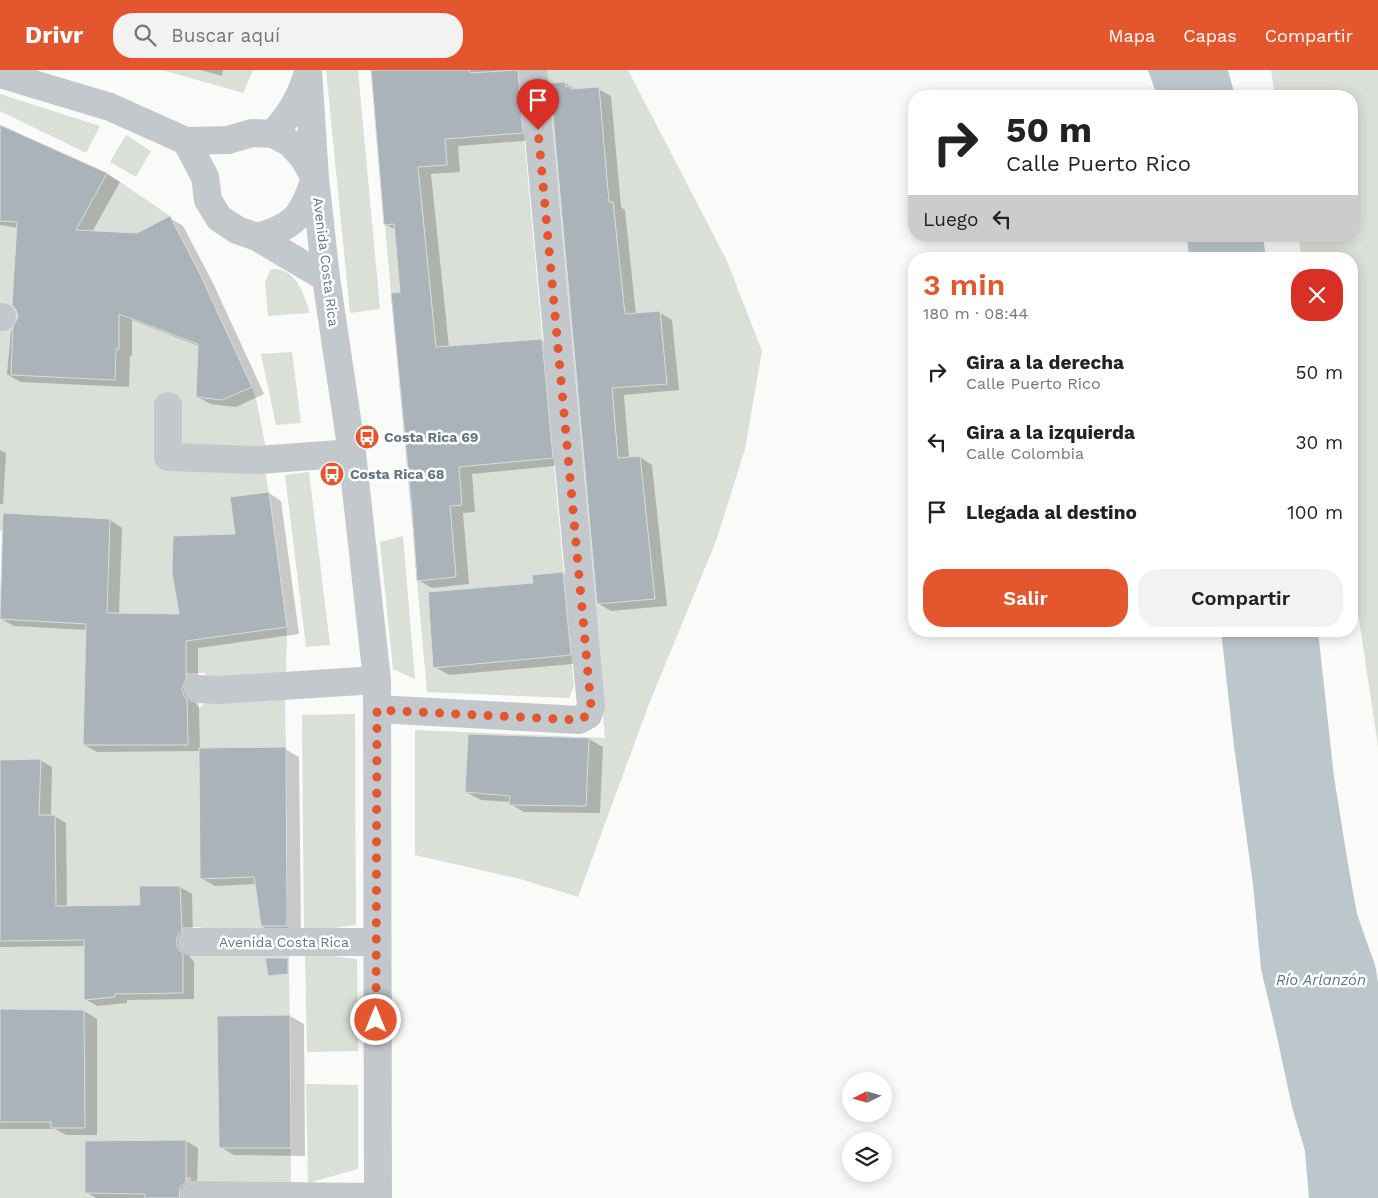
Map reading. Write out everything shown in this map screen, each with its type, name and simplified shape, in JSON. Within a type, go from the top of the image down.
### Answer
[{"type":"street","name":"Avenida Costa Rica","points":[[273,134],[288,117],[302,93],[308,70]]},
{"type":"street","name":"Avenida Costa Rica","points":[[194,1195],[378,1197],[376,942],[377,680],[352,453],[326,278],[315,178],[308,70]]},
{"type":"street","points":[[377,710],[579,720],[588,715],[591,706],[532,70]]},
{"type":"street","points":[[0,74],[110,107],[186,140],[228,140],[252,133],[273,134],[290,143],[303,157],[315,178],[307,202],[296,218],[287,226],[275,232],[257,237]]},
{"type":"street","points":[[186,140],[205,177],[208,200],[219,218],[237,230],[257,237],[326,278]]},
{"type":"street","points":[[205,177],[212,157],[228,140]]},
{"type":"street","points":[[168,406],[168,457],[258,460],[352,453]]},
{"type":"street","points":[[198,689],[218,690],[377,680]]},
{"type":"street","name":"Avenida Costa Rica","points":[[192,942],[376,942]]},
{"type":"shaded area","points":[[162,70],[253,70],[243,93]]},
{"type":"shaded area","points":[[326,70],[358,70],[380,309],[350,313]]},
{"type":"shaded area","points":[[371,70],[518,70],[574,686],[569,698],[427,692]]},
{"type":"shaded area","points":[[545,70],[628,70],[727,261],[762,351],[745,449],[716,541],[649,704],[578,897],[524,880],[415,855],[415,730],[605,738]]},
{"type":"shaded area","points":[[1271,70],[1378,70],[1378,746],[1358,613],[1358,252],[1301,252],[1299,242],[1358,242],[1358,90],[1274,90]]},
{"type":"shaded area","points":[[0,94],[100,126],[86,153],[0,111]]},
{"type":"shaded area","points":[[0,125],[107,173],[170,216],[252,387],[257,403],[266,449],[159,452],[265,467],[287,627],[286,676],[208,678],[205,673],[186,673],[186,691],[198,696],[199,708],[207,701],[285,695],[288,937],[201,936],[201,927],[182,927],[182,940],[289,949],[291,1187],[192,1186],[191,1177],[186,1177],[186,1198],[0,1198],[0,616],[4,531],[0,531],[0,326],[13,327],[14,320],[0,309]]},
{"type":"shaded area","points":[[126,135],[151,151],[136,177],[110,162]]},
{"type":"shaded area","points":[[271,269],[287,272],[293,277],[302,290],[310,313],[268,316],[265,282]]},
{"type":"shaded area","points":[[292,352],[301,423],[276,425],[261,354]]},
{"type":"shaded area","points":[[309,472],[330,645],[306,647],[285,475]]},
{"type":"shaded area","points":[[403,536],[415,679],[393,669],[380,542]]},
{"type":"shaded area","points":[[355,714],[356,925],[304,932],[302,715]]},
{"type":"shaded area","points":[[305,953],[357,959],[358,1051],[307,1052]]},
{"type":"shaded area","points":[[306,1084],[358,1085],[358,1169],[308,1183]]},
{"type":"water","points":[[1148,70],[1228,70],[1233,90],[1155,90]]},
{"type":"water","points":[[1188,242],[1264,242],[1265,252],[1188,252]]},
{"type":"water","name":"Río Arlanzón","points":[[1222,637],[1319,637],[1334,777],[1348,864],[1357,914],[1375,965],[1378,982],[1378,1198],[1309,1198],[1305,1151],[1292,1107],[1261,969],[1253,884]]},
{"type":"building","points":[[371,70],[469,70],[470,73],[518,70],[523,133],[445,139],[447,165],[418,167],[436,347],[542,339],[553,458],[459,467],[462,505],[450,506],[456,577],[417,581],[391,293],[400,292],[394,224],[384,225]]},
{"type":"building","points":[[565,82],[566,87],[570,86],[571,89],[599,87],[609,202],[613,202],[625,314],[660,311],[667,384],[612,388],[618,458],[640,456],[655,599],[597,604],[550,83]]},
{"type":"building","points":[[0,125],[107,173],[76,230],[137,233],[170,216],[200,274],[252,387],[222,400],[196,397],[198,344],[119,314],[119,349],[116,349],[115,380],[11,375],[13,327],[18,317],[12,305],[17,222],[0,221]]},
{"type":"building","points":[[269,492],[287,627],[186,641],[186,679],[182,689],[187,699],[188,745],[83,745],[86,624],[0,619],[3,513],[110,519],[107,613],[179,614],[172,573],[173,536],[235,534],[230,497]]},
{"type":"building","points":[[563,572],[571,655],[433,668],[428,592],[533,583],[532,575]]},
{"type":"building","points":[[468,734],[589,738],[586,806],[509,805],[510,796],[465,792]]},
{"type":"building","points":[[286,747],[287,926],[261,926],[254,877],[200,879],[199,748]]},
{"type":"building","points":[[41,759],[39,815],[55,815],[56,906],[140,905],[139,886],[180,886],[182,931],[178,935],[176,942],[178,949],[183,954],[183,993],[115,994],[115,997],[84,1000],[84,940],[0,941],[0,760]]},
{"type":"building","points":[[265,958],[288,958],[288,974],[268,976]]},
{"type":"building","points":[[0,1009],[84,1010],[85,1128],[51,1128],[51,1122],[0,1122]]},
{"type":"building","points":[[290,1015],[291,1148],[219,1148],[217,1016]]},
{"type":"building","points":[[186,1140],[186,1182],[180,1187],[179,1198],[145,1198],[145,1194],[85,1193],[85,1141]]},
{"type":"place","name":"Costa Rica 69","points":[[367,437]]},
{"type":"place","name":"Costa Rica 68","points":[[332,474]]},
{"type":"route","points":[[376,1020],[377,710],[579,720],[588,715],[591,706],[538,130]]}]
